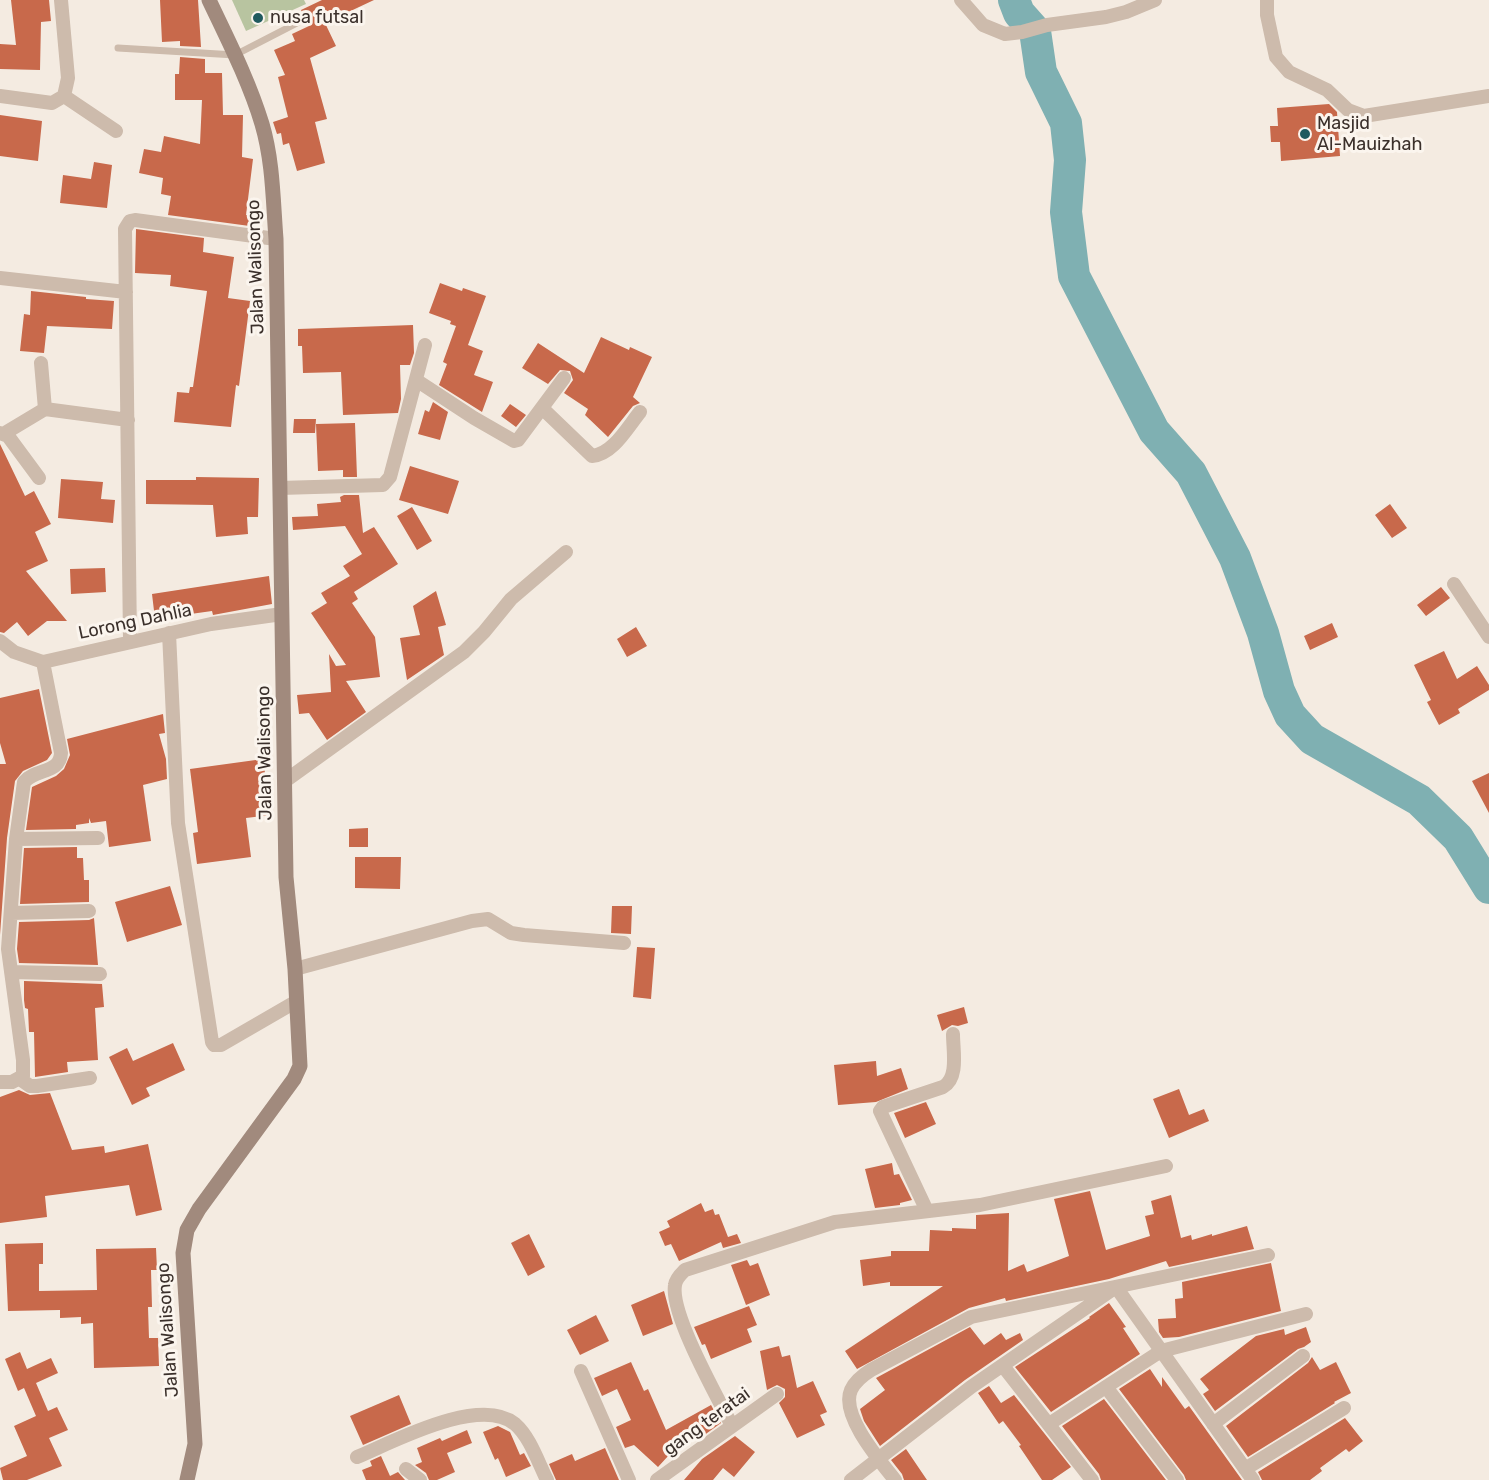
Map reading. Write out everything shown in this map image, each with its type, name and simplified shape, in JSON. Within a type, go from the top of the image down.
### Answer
[{"type":"street","points":[[0,96],[52,103],[64,96],[68,78],[61,0]]},
{"type":"street","name":"Jalan Walisongo","points":[[187,1480],[195,1444],[183,1252],[187,1230],[199,1209],[298,1072],[300,1061],[295,969],[286,877],[276,239],[268,152],[262,124],[235,55],[209,0]]},
{"type":"street","points":[[961,0],[976,19],[993,30],[1005,34],[1047,25],[1106,17],[1126,12],[1155,0]]},
{"type":"street","points":[[1267,0],[1267,15],[1276,57],[1288,72],[1327,90],[1348,110],[1364,116],[1489,96]]},
{"type":"street","points":[[64,96],[116,131]]},
{"type":"street","points":[[130,641],[125,229],[130,221],[135,220],[276,239]]},
{"type":"street","points":[[0,278],[126,292]]},
{"type":"street","points":[[280,489],[358,487],[387,483],[425,345]]},
{"type":"street","points":[[41,363],[45,409]]},
{"type":"street","points":[[416,380],[514,441],[518,440],[564,378]]},
{"type":"street","points":[[542,408],[592,456],[604,453],[610,448],[640,412]]},
{"type":"street","points":[[2,433],[45,409],[128,420]]},
{"type":"street","points":[[2,433],[8,436],[39,478]]},
{"type":"street","points":[[285,781],[464,652],[484,633],[512,599],[566,552]]},
{"type":"street","points":[[1454,584],[1489,637]]},
{"type":"street","name":"Lorong Dahlia","points":[[43,662],[211,624],[282,614]]},
{"type":"street","points":[[169,633],[178,823],[212,1042],[214,1045],[221,1045],[297,1002]]},
{"type":"street","points":[[0,641],[14,652],[43,662],[61,753],[61,760],[57,765],[24,782],[15,839],[8,949],[23,1060],[23,1076],[0,1082]]},
{"type":"street","points":[[15,839],[98,838]]},
{"type":"street","points":[[11,913],[89,911]]},
{"type":"street","points":[[295,969],[486,919],[511,933],[624,943]]},
{"type":"street","points":[[11,972],[100,974]]},
{"type":"street","points":[[927,1211],[880,1111],[883,1107],[950,1083],[953,1076],[953,1034]]},
{"type":"street","points":[[20,1078],[30,1086],[90,1078]]},
{"type":"street","points":[[732,1426],[689,1340],[675,1298],[675,1285],[678,1277],[686,1270],[835,1222],[980,1205],[1166,1166]]},
{"type":"street","points":[[895,1480],[878,1459],[854,1420],[849,1404],[851,1391],[858,1379],[871,1370],[971,1317],[1268,1256]]},
{"type":"street","points":[[1116,1287],[1249,1474],[1344,1408]]},
{"type":"street","points":[[851,1480],[971,1387],[1116,1287]]},
{"type":"street","points":[[1049,1424],[1161,1351],[1306,1314]]},
{"type":"street","points":[[1213,1424],[1303,1356]]},
{"type":"street","points":[[1003,1366],[1092,1480]]},
{"type":"street","points":[[581,1371],[629,1480]]},
{"type":"street","points":[[1106,1387],[1177,1480]]},
{"type":"street","name":"gang teratai","points":[[657,1480],[777,1394]]},
{"type":"street","points":[[357,1457],[453,1418],[472,1414],[491,1414],[506,1418],[522,1431],[547,1480]]},
{"type":"street","points":[[406,1469],[420,1480]]},
{"type":"lane","points":[[118,48],[235,55],[299,22]]},
{"type":"green space","name":"nusa futsal","points":[[232,0],[304,0],[306,4],[246,31]]},
{"type":"building","points":[[11,0],[49,0],[51,21],[41,22],[40,70],[0,69],[0,44],[16,45]]},
{"type":"building","points":[[160,0],[198,0],[201,47],[180,46],[180,41],[162,42]]},
{"type":"building","points":[[322,0],[374,0],[325,23],[336,46],[310,58],[327,119],[315,122],[325,163],[297,171],[289,143],[283,145],[281,133],[277,134],[273,122],[288,117],[278,77],[285,75],[274,50],[295,41],[292,34],[309,26],[301,10]]},
{"type":"building","points":[[180,57],[205,59],[205,73],[222,73],[223,115],[243,115],[242,157],[253,159],[246,215],[258,217],[257,227],[168,215],[171,196],[161,194],[163,178],[139,173],[144,149],[161,152],[164,136],[200,144],[202,100],[175,100],[175,74],[179,74]]},
{"type":"building","name":"Masjid Al-Mauizhah","points":[[1329,104],[1337,112],[1340,156],[1281,161],[1280,142],[1271,142],[1270,126],[1278,126],[1277,108]]},
{"type":"building","points":[[0,115],[42,121],[38,161],[0,156]]},
{"type":"building","points":[[94,162],[112,165],[107,208],[60,203],[63,175],[91,179]]},
{"type":"building","points":[[136,229],[204,238],[203,252],[234,257],[228,298],[250,301],[231,427],[174,422],[177,392],[189,393],[190,387],[193,387],[207,291],[170,286],[171,275],[135,273]]},
{"type":"building","points":[[440,283],[486,296],[468,345],[483,351],[474,375],[493,382],[482,412],[439,385],[447,364],[443,362],[456,326],[450,324],[451,321],[429,313]]},
{"type":"building","points":[[31,291],[114,301],[112,329],[47,326],[44,353],[20,351],[24,314],[30,315]]},
{"type":"building","points":[[413,325],[414,353],[410,365],[400,365],[401,399],[398,413],[343,415],[341,372],[303,373],[302,346],[298,346],[298,329]]},
{"type":"building","points":[[601,337],[629,350],[630,347],[652,357],[633,397],[640,403],[633,406],[608,437],[585,415],[588,409],[564,393],[573,380],[570,371],[560,370],[548,384],[522,368],[538,343],[584,373]]},
{"type":"building","points":[[433,402],[448,412],[440,440],[418,434],[425,410],[429,412]]},
{"type":"building","points":[[510,404],[526,415],[516,427],[501,416]]},
{"type":"building","points":[[294,419],[316,419],[315,433],[293,433]]},
{"type":"building","points":[[355,423],[357,477],[343,477],[343,470],[318,471],[316,424]]},
{"type":"building","points":[[0,444],[25,496],[34,491],[51,524],[35,532],[48,561],[26,571],[67,621],[47,621],[28,636],[17,622],[4,633],[0,632]]},
{"type":"building","points":[[410,466],[459,481],[448,514],[399,500]]},
{"type":"building","points":[[196,477],[259,478],[258,517],[247,517],[248,534],[216,537],[213,505],[146,504],[146,480],[196,480]]},
{"type":"building","points":[[61,479],[103,482],[101,499],[115,500],[113,523],[58,518]]},
{"type":"building","points":[[359,495],[363,533],[374,527],[398,564],[354,592],[358,599],[352,603],[375,637],[380,677],[346,681],[366,712],[327,740],[309,713],[299,714],[297,695],[331,692],[329,654],[336,666],[346,665],[311,613],[327,603],[321,593],[350,576],[343,566],[362,554],[345,526],[293,530],[292,517],[318,516],[317,504],[341,502],[340,497]]},
{"type":"building","points":[[1390,504],[1407,528],[1392,538],[1375,515]]},
{"type":"building","points":[[412,507],[432,541],[417,550],[397,516]]},
{"type":"building","points":[[105,568],[106,592],[71,594],[70,569]]},
{"type":"building","points":[[269,576],[272,604],[213,615],[212,611],[155,619],[152,594]]},
{"type":"building","points":[[1441,587],[1450,598],[1426,616],[1417,605]]},
{"type":"building","points":[[436,591],[446,625],[438,627],[444,655],[407,680],[400,638],[420,635],[413,606]]},
{"type":"building","points":[[1332,623],[1338,637],[1310,650],[1304,636]]},
{"type":"building","points":[[636,627],[647,646],[627,657],[617,639]]},
{"type":"building","points":[[1444,651],[1457,679],[1477,666],[1489,685],[1489,690],[1458,709],[1460,713],[1439,725],[1427,702],[1431,700],[1414,665]]},
{"type":"building","points":[[39,689],[52,753],[47,760],[23,771],[15,781],[7,838],[0,935],[0,764],[6,764],[0,743],[0,698]]},
{"type":"building","points":[[163,714],[165,733],[159,734],[166,759],[167,779],[143,785],[151,841],[109,847],[106,821],[91,823],[89,818],[89,823],[76,825],[76,829],[26,830],[32,787],[56,776],[64,769],[70,755],[67,739]]},
{"type":"building","points":[[263,759],[271,815],[246,818],[251,857],[197,864],[193,833],[198,832],[190,769]]},
{"type":"building","points":[[1489,773],[1489,813],[1472,781]]},
{"type":"building","points":[[368,828],[368,847],[349,847],[349,829]]},
{"type":"building","points":[[77,847],[77,858],[83,858],[84,880],[89,880],[89,902],[20,904],[24,848]]},
{"type":"building","points":[[355,857],[401,857],[400,889],[355,888]]},
{"type":"building","points":[[170,886],[182,925],[127,942],[115,902]]},
{"type":"building","points":[[612,906],[632,906],[631,934],[611,933]]},
{"type":"building","points":[[94,918],[98,965],[19,963],[17,949],[19,922]]},
{"type":"building","points":[[637,947],[655,948],[651,999],[633,997]]},
{"type":"building","points":[[24,981],[102,984],[104,1007],[95,1008],[98,1060],[67,1062],[68,1072],[35,1077],[34,1032],[29,1032],[28,1009],[25,1008],[24,1000]]},
{"type":"building","points":[[964,1007],[968,1023],[952,1025],[942,1031],[937,1015]]},
{"type":"building","points":[[173,1043],[185,1070],[146,1088],[150,1096],[132,1105],[109,1057],[127,1048],[133,1061]]},
{"type":"building","points":[[876,1061],[877,1076],[901,1068],[908,1089],[876,1102],[838,1105],[834,1065]]},
{"type":"building","points":[[1179,1089],[1189,1115],[1204,1109],[1209,1121],[1169,1138],[1153,1099]]},
{"type":"building","points":[[19,1090],[30,1095],[50,1093],[72,1150],[104,1146],[105,1153],[148,1144],[162,1210],[136,1216],[129,1185],[45,1196],[47,1217],[0,1223],[0,1097]]},
{"type":"building","points":[[926,1102],[936,1124],[905,1138],[894,1113]]},
{"type":"building","points":[[892,1163],[894,1175],[899,1174],[912,1200],[900,1203],[900,1205],[875,1208],[865,1169]]},
{"type":"building","points":[[1090,1191],[1106,1250],[1150,1236],[1145,1216],[1154,1214],[1151,1201],[1171,1195],[1181,1238],[1191,1235],[1192,1240],[1247,1226],[1254,1249],[1169,1267],[1166,1261],[1109,1279],[1006,1301],[1005,1298],[969,1308],[857,1369],[845,1351],[943,1286],[890,1286],[890,1282],[863,1286],[860,1260],[891,1256],[891,1251],[929,1251],[930,1230],[976,1229],[976,1215],[1009,1213],[1008,1271],[1024,1264],[1027,1272],[1069,1256],[1054,1199]]},
{"type":"building","points":[[701,1203],[705,1212],[713,1209],[715,1215],[719,1214],[728,1237],[737,1234],[741,1243],[723,1248],[721,1242],[679,1261],[671,1244],[665,1246],[659,1232],[670,1227],[667,1221]]},
{"type":"building","points":[[529,1234],[545,1267],[528,1276],[511,1243]]},
{"type":"building","points":[[43,1243],[43,1264],[39,1264],[39,1291],[97,1290],[96,1249],[156,1248],[157,1270],[151,1270],[152,1307],[148,1307],[149,1338],[158,1338],[159,1366],[94,1368],[93,1323],[81,1324],[81,1317],[60,1318],[60,1310],[8,1311],[5,1244]]},
{"type":"building","points":[[747,1260],[750,1266],[758,1263],[770,1295],[746,1305],[731,1265]]},
{"type":"building","points":[[1271,1263],[1281,1311],[1179,1337],[1163,1338],[1159,1332],[1158,1319],[1176,1318],[1175,1299],[1183,1298],[1182,1282]]},
{"type":"building","points":[[664,1291],[673,1324],[643,1336],[631,1305]]},
{"type":"building","points":[[1109,1303],[1126,1327],[1123,1328],[1140,1354],[1051,1412],[1015,1367]]},
{"type":"building","points":[[749,1306],[757,1325],[747,1329],[752,1342],[711,1359],[694,1327]]},
{"type":"building","points":[[596,1315],[609,1341],[580,1355],[567,1330]]},
{"type":"building","points":[[970,1327],[984,1345],[1001,1333],[1006,1340],[1020,1333],[1023,1340],[965,1380],[880,1446],[864,1421],[860,1409],[885,1390],[876,1378]]},
{"type":"building","points":[[1306,1327],[1311,1342],[1298,1349],[1215,1411],[1203,1394],[1209,1390],[1200,1379],[1256,1336],[1284,1329],[1285,1335]]},
{"type":"building","points":[[779,1346],[782,1357],[790,1355],[797,1388],[813,1381],[827,1412],[820,1415],[825,1425],[797,1438],[779,1403],[785,1397],[785,1389],[777,1385],[767,1390],[760,1351]]},
{"type":"building","points":[[20,1352],[27,1369],[51,1358],[58,1373],[36,1383],[48,1411],[57,1407],[68,1430],[49,1438],[62,1466],[27,1480],[3,1480],[0,1468],[27,1456],[14,1426],[36,1416],[24,1388],[18,1391],[5,1359]]},
{"type":"building","points":[[1312,1357],[1320,1370],[1336,1362],[1351,1393],[1248,1457],[1226,1426],[1308,1363]]},
{"type":"building","points":[[631,1362],[644,1391],[648,1389],[666,1430],[711,1405],[721,1423],[696,1441],[691,1431],[658,1467],[634,1445],[625,1448],[616,1427],[631,1420],[617,1389],[602,1396],[594,1378]]},
{"type":"building","points":[[1150,1369],[1162,1387],[1162,1377],[1185,1409],[1189,1406],[1242,1480],[1186,1480],[1119,1389]]},
{"type":"building","points":[[989,1386],[1001,1403],[1014,1395],[1071,1467],[1052,1480],[1042,1480],[1019,1446],[1021,1445],[1003,1421],[999,1424],[978,1393]]},
{"type":"building","points":[[399,1395],[411,1424],[363,1445],[350,1416]]},
{"type":"building","points":[[1104,1399],[1166,1480],[1101,1480],[1099,1474],[1062,1426]]},
{"type":"building","points":[[1345,1418],[1363,1441],[1349,1452],[1346,1449],[1320,1468],[1322,1471],[1310,1480],[1262,1480],[1258,1472]]},
{"type":"building","points":[[498,1426],[510,1432],[520,1455],[524,1453],[531,1466],[506,1477],[498,1458],[495,1460],[483,1432]]},
{"type":"building","points":[[467,1430],[472,1443],[447,1453],[455,1472],[437,1480],[429,1480],[426,1473],[415,1465],[422,1462],[417,1448],[440,1438],[442,1441]]},
{"type":"building","points":[[735,1436],[755,1452],[734,1477],[723,1468],[713,1480],[684,1480],[702,1459]]},
{"type":"building","points":[[605,1448],[619,1480],[556,1480],[549,1464],[572,1454],[575,1461]]},
{"type":"building","points":[[906,1449],[927,1480],[904,1480],[891,1460]]},
{"type":"building","points":[[381,1456],[390,1476],[398,1472],[405,1480],[366,1480],[362,1470],[372,1466],[370,1461]]},
{"type":"waterway","points":[[1014,0],[1019,13],[1035,31],[1041,72],[1066,123],[1070,160],[1066,212],[1074,276],[1154,431],[1191,473],[1235,558],[1263,633],[1279,691],[1290,715],[1312,739],[1419,800],[1458,838],[1489,888]]},
{"type":"place","name":"nusa futsal","points":[[258,18]]},
{"type":"place","name":"Masjid Al-Mauizhah","points":[[1305,134]]}]
